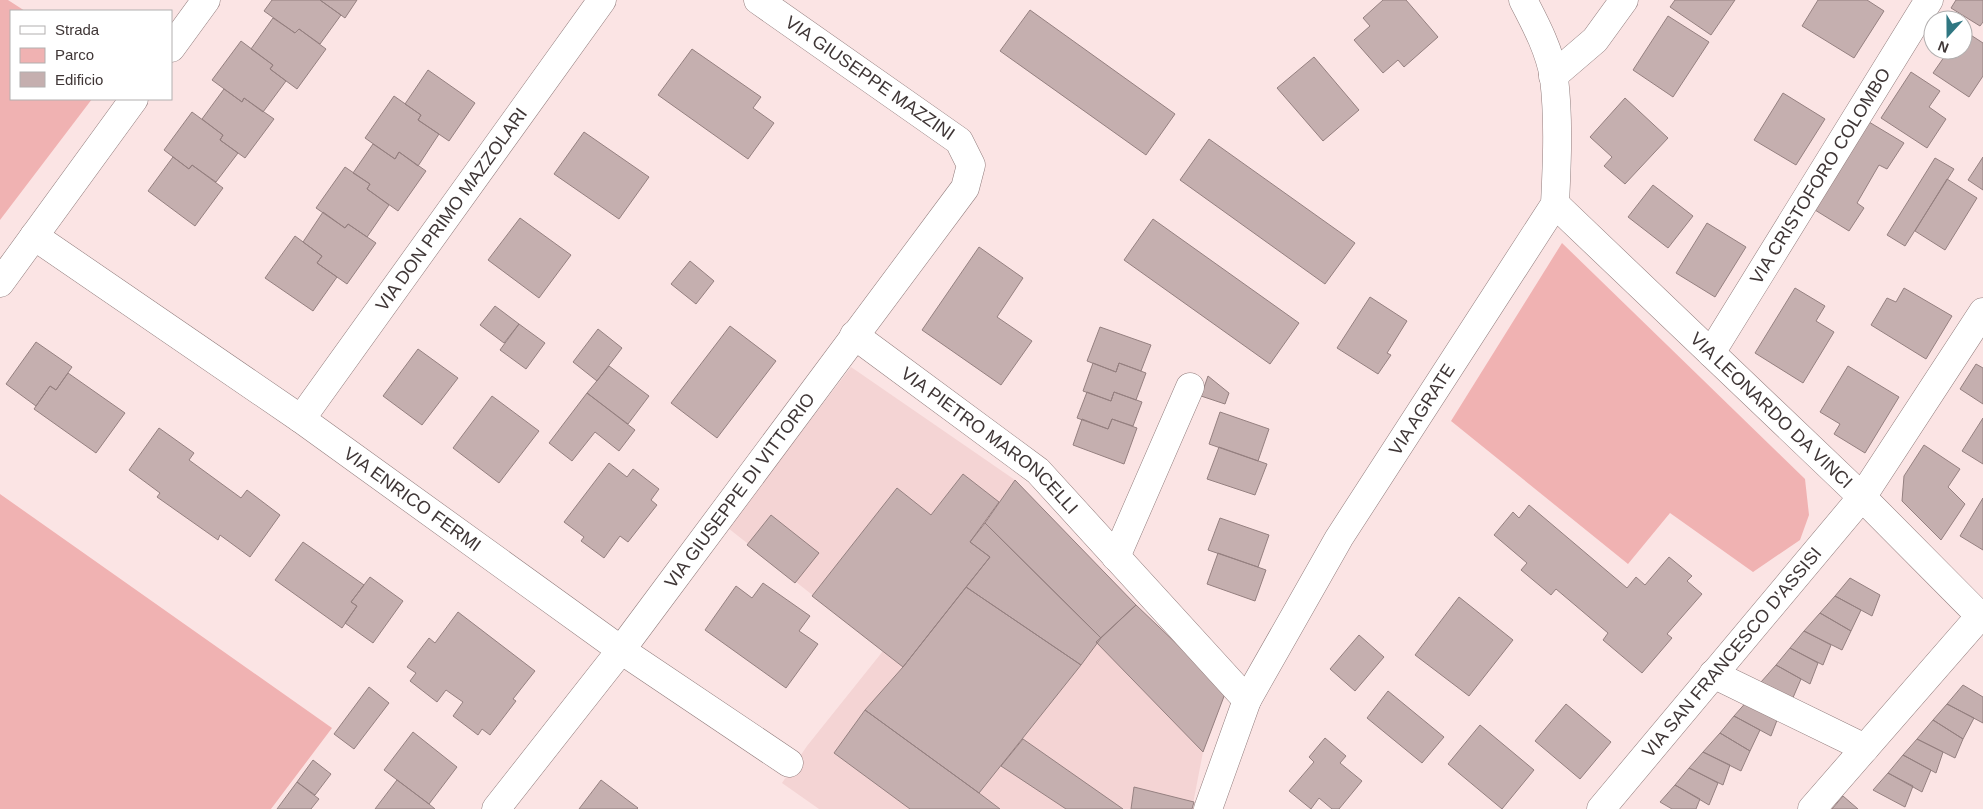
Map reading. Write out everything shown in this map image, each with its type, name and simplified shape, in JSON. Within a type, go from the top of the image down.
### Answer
[{"type":"street","points":[[172,47],[206,0]]},
{"type":"street","name":"VIA DON PRIMO MAZZOLARI","points":[[301,420],[602,0]]},
{"type":"street","name":"VIA GIUSEPPE MAZZINI","points":[[758,0],[960,141],[971,165]]},
{"type":"street","points":[[1523,0],[1543,44],[1553,76],[1556,143],[1555,204]]},
{"type":"street","points":[[1553,76],[1595,40],[1624,0]]},
{"type":"street","name":"VIA CRISTOFORO COLOMBO","points":[[1711,352],[1929,0]]},
{"type":"street","points":[[0,283],[133,100]]},
{"type":"street","name":"VIA GIUSEPPE DI VITTORIO","points":[[496,809],[621,650],[965,188],[971,165]]},
{"type":"street","name":"VIA LEONARDO DA VINCI","points":[[1555,204],[1862,497],[1981,618]]},
{"type":"street","name":"VIA AGRATE","points":[[1208,809],[1247,700],[1339,538],[1555,204]]},
{"type":"street","name":"VIA ENRICO FERMI","points":[[34,236],[301,420],[621,650],[789,763]]},
{"type":"street","name":"VIA SAN FRANCESCO D'ASSISI","points":[[1609,807],[1713,674],[1862,497],[1983,312]]},
{"type":"street","name":"VIA PIETRO MARONCELLI","points":[[854,335],[1038,471],[1247,700]]},
{"type":"street","points":[[1116,557],[1190,387]]},
{"type":"street","points":[[1812,809],[1981,618]]},
{"type":"street","points":[[1713,674],[1865,748]]},
{"type":"shaded area","points":[[851,367],[1015,480],[1136,605],[1226,691],[1203,752],[1192,809],[819,809],[782,783],[807,746],[883,651],[728,528]]},
{"type":"green space","points":[[0,0],[8,0],[23,10],[10,10],[10,100],[91,100],[0,220]]},
{"type":"green space","points":[[1562,243],[1805,479],[1809,515],[1800,540],[1753,572],[1670,513],[1628,564],[1451,421]]},
{"type":"green space","points":[[0,494],[332,728],[271,809],[0,809]]},
{"type":"building","points":[[272,0],[320,0],[341,15],[320,44],[299,29],[295,33],[264,11]]},
{"type":"building","points":[[320,0],[357,0],[345,18]]},
{"type":"building","points":[[1383,0],[1406,0],[1438,37],[1404,67],[1398,60],[1383,73],[1354,40],[1370,26],[1363,18]]},
{"type":"building","points":[[1675,0],[1735,0],[1711,35],[1670,7]]},
{"type":"building","points":[[1818,0],[1867,0],[1884,11],[1854,58],[1802,26]]},
{"type":"building","points":[[1956,0],[1983,0],[1983,22],[1980,26],[1973,22],[1973,10],[1954,10],[1951,8]]},
{"type":"building","points":[[1030,10],[1175,114],[1146,155],[1000,51]]},
{"type":"building","points":[[1668,16],[1709,42],[1673,97],[1633,70]]},
{"type":"building","points":[[273,18],[295,33],[299,29],[326,49],[297,89],[270,69],[273,65],[251,49]]},
{"type":"building","points":[[1973,36],[1983,43],[1983,76],[1969,97],[1933,73],[1942,60],[1973,60]]},
{"type":"building","points":[[241,41],[273,65],[270,69],[286,81],[263,112],[244,98],[242,102],[212,80]]},
{"type":"building","points":[[692,49],[761,97],[753,108],[774,123],[748,159],[658,95]]},
{"type":"building","points":[[1314,57],[1359,110],[1323,141],[1277,88]]},
{"type":"building","points":[[428,70],[475,103],[449,141],[418,120],[421,115],[405,104]]},
{"type":"building","points":[[1911,72],[1940,91],[1929,107],[1946,119],[1927,148],[1881,118]]},
{"type":"building","points":[[224,89],[242,102],[244,98],[274,119],[245,158],[220,140],[223,135],[202,119]]},
{"type":"building","points":[[1783,93],[1825,119],[1796,165],[1754,140]]},
{"type":"building","points":[[394,96],[421,115],[418,120],[439,134],[418,166],[399,152],[395,159],[365,138]]},
{"type":"building","points":[[1625,98],[1668,138],[1625,184],[1604,166],[1612,157],[1590,137]]},
{"type":"building","points":[[192,112],[223,135],[220,140],[238,153],[216,182],[192,165],[189,169],[164,150]]},
{"type":"building","points":[[1869,122],[1904,143],[1887,169],[1879,165],[1857,203],[1864,208],[1849,231],[1815,210]]},
{"type":"building","points":[[584,132],[649,177],[619,219],[554,174]]},
{"type":"building","points":[[1209,139],[1355,243],[1325,284],[1180,180]]},
{"type":"building","points":[[373,144],[395,159],[399,152],[426,171],[398,211],[367,189],[370,184],[353,173]]},
{"type":"building","points":[[173,157],[189,169],[192,165],[223,188],[195,226],[148,191]]},
{"type":"building","points":[[1983,157],[1983,190],[1968,180]]},
{"type":"building","points":[[1935,158],[1954,169],[1905,246],[1887,235]]},
{"type":"building","points":[[345,167],[370,184],[367,189],[389,205],[367,237],[348,224],[345,228],[316,208]]},
{"type":"building","points":[[1947,179],[1977,198],[1945,250],[1915,231]]},
{"type":"building","points":[[1653,185],[1693,216],[1668,248],[1628,217]]},
{"type":"building","points":[[323,212],[345,228],[348,224],[376,243],[347,284],[317,263],[322,256],[303,242]]},
{"type":"building","points":[[520,218],[571,255],[539,298],[488,260]]},
{"type":"building","points":[[1153,219],[1299,323],[1270,364],[1124,260]]},
{"type":"building","points":[[1707,223],[1746,247],[1715,297],[1676,273]]},
{"type":"building","points":[[295,236],[322,256],[317,263],[337,277],[313,311],[265,278]]},
{"type":"building","points":[[979,247],[1023,278],[997,317],[1032,341],[1001,385],[922,330]]},
{"type":"building","points":[[690,261],[714,281],[696,304],[671,284]]},
{"type":"building","points":[[1795,288],[1825,306],[1816,321],[1834,332],[1803,383],[1755,353]]},
{"type":"building","points":[[1904,288],[1952,316],[1926,359],[1871,325],[1887,298],[1896,302]]},
{"type":"building","points":[[1370,297],[1407,321],[1387,353],[1391,355],[1378,374],[1337,348]]},
{"type":"building","points":[[495,306],[519,324],[504,343],[480,325]]},
{"type":"building","points":[[519,324],[545,343],[526,369],[500,350]]},
{"type":"building","points":[[730,326],[776,361],[717,438],[671,403]]},
{"type":"building","points":[[1100,327],[1151,345],[1141,371],[1119,363],[1116,372],[1087,361]]},
{"type":"building","points":[[598,329],[622,348],[597,381],[573,362]]},
{"type":"building","points":[[36,342],[72,367],[56,390],[50,386],[36,406],[6,384]]},
{"type":"building","points":[[418,349],[458,378],[422,425],[383,396]]},
{"type":"building","points":[[1093,363],[1116,372],[1119,363],[1146,373],[1136,400],[1114,392],[1111,401],[1083,391]]},
{"type":"building","points":[[1976,364],[1983,368],[1983,404],[1960,389]]},
{"type":"building","points":[[609,366],[649,396],[628,424],[587,393]]},
{"type":"building","points":[[1848,366],[1899,397],[1865,453],[1834,434],[1840,424],[1820,412]]},
{"type":"building","points":[[68,373],[125,413],[96,453],[34,409],[50,386],[56,390]]},
{"type":"building","points":[[1208,376],[1229,393],[1225,404],[1201,396]]},
{"type":"building","points":[[1087,392],[1111,401],[1114,392],[1142,402],[1133,426],[1112,419],[1108,429],[1077,418]]},
{"type":"building","points":[[587,393],[635,430],[619,451],[595,432],[572,461],[549,443]]},
{"type":"building","points":[[492,396],[539,431],[499,483],[453,448]]},
{"type":"building","points":[[1220,412],[1269,429],[1258,461],[1209,444]]},
{"type":"building","points":[[1983,418],[1983,464],[1962,451]]},
{"type":"building","points":[[1082,419],[1108,429],[1112,419],[1137,428],[1124,464],[1073,445]]},
{"type":"building","points":[[159,428],[194,453],[189,460],[241,498],[247,490],[280,515],[250,557],[220,535],[218,540],[157,497],[160,493],[129,470]]},
{"type":"building","points":[[1924,445],[1960,469],[1948,487],[1965,504],[1941,540],[1902,501],[1904,476]]},
{"type":"building","points":[[1219,447],[1267,464],[1255,495],[1207,479]]},
{"type":"building","points":[[609,463],[627,477],[633,469],[659,489],[651,500],[657,505],[628,542],[620,536],[604,558],[581,541],[584,537],[564,522]]},
{"type":"building","points":[[963,474],[999,502],[970,542],[990,557],[903,667],[812,596],[897,488],[931,515]]},
{"type":"building","points":[[1015,480],[1136,605],[1101,638],[985,523]]},
{"type":"building","points":[[1983,498],[1983,550],[1960,536]]},
{"type":"building","points":[[1529,505],[1627,588],[1636,577],[1645,585],[1669,557],[1692,576],[1687,581],[1702,594],[1667,634],[1672,638],[1642,673],[1603,640],[1608,633],[1556,589],[1551,595],[1521,570],[1527,563],[1494,535],[1513,512],[1519,518]]},
{"type":"building","points":[[771,515],[819,553],[795,583],[747,545]]},
{"type":"building","points":[[1220,518],[1269,535],[1258,567],[1208,550]]},
{"type":"building","points":[[985,523],[1101,638],[1081,665],[966,587],[990,557],[970,542]]},
{"type":"building","points":[[303,542],[364,585],[351,602],[357,606],[342,628],[275,580]]},
{"type":"building","points":[[1218,553],[1266,570],[1255,601],[1207,584]]},
{"type":"building","points":[[370,577],[403,601],[373,643],[345,623],[357,606],[351,602]]},
{"type":"building","points":[[1850,578],[1880,595],[1872,616],[1835,596]]},
{"type":"building","points":[[763,583],[810,616],[799,631],[818,644],[786,688],[705,630],[736,586],[752,598]]},
{"type":"building","points":[[966,587],[1081,665],[979,793],[865,710],[903,667]]},
{"type":"building","points":[[1835,596],[1861,610],[1851,631],[1820,613]]},
{"type":"building","points":[[1459,597],[1513,640],[1469,696],[1415,655]]},
{"type":"building","points":[[1136,605],[1226,691],[1203,752],[1096,642]]},
{"type":"building","points":[[458,612],[535,671],[513,699],[516,701],[490,735],[482,729],[478,735],[453,716],[463,702],[446,690],[437,702],[410,681],[416,673],[407,667],[429,638],[435,643]]},
{"type":"building","points":[[1820,613],[1851,631],[1842,650],[1804,631]]},
{"type":"building","points":[[1804,631],[1831,645],[1823,665],[1790,648]]},
{"type":"building","points":[[1359,635],[1384,657],[1355,691],[1330,669]]},
{"type":"building","points":[[1790,648],[1818,663],[1810,684],[1776,665]]},
{"type":"building","points":[[1776,665],[1801,679],[1792,700],[1761,682]]},
{"type":"building","points":[[1963,685],[1983,697],[1983,723],[1947,704]]},
{"type":"building","points":[[369,687],[389,703],[354,749],[334,734]]},
{"type":"building","points":[[1388,691],[1444,737],[1422,763],[1367,718]]},
{"type":"building","points":[[1749,699],[1779,715],[1771,736],[1734,716]]},
{"type":"building","points":[[1566,704],[1611,742],[1580,779],[1535,741]]},
{"type":"building","points":[[1947,704],[1974,718],[1963,739],[1933,720]]},
{"type":"building","points":[[865,710],[1000,809],[910,809],[834,753]]},
{"type":"building","points":[[1734,716],[1760,730],[1750,751],[1720,733]]},
{"type":"building","points":[[1933,720],[1963,739],[1955,758],[1917,739]]},
{"type":"building","points":[[1480,725],[1534,770],[1502,809],[1448,764]]},
{"type":"building","points":[[413,732],[457,767],[429,804],[384,770]]},
{"type":"building","points":[[1720,733],[1750,751],[1741,771],[1703,752]]},
{"type":"building","points":[[1325,738],[1346,756],[1340,763],[1362,781],[1339,809],[1332,809],[1319,798],[1311,809],[1289,791],[1314,762],[1309,757]]},
{"type":"building","points":[[1023,739],[1123,809],[1066,809],[1001,766]]},
{"type":"building","points":[[1917,739],[1943,752],[1936,773],[1903,755]]},
{"type":"building","points":[[1703,752],[1730,765],[1723,785],[1689,768]]},
{"type":"building","points":[[1903,755],[1931,770],[1922,792],[1888,773]]},
{"type":"building","points":[[313,760],[331,774],[315,795],[297,782]]},
{"type":"building","points":[[1689,768],[1718,783],[1709,805],[1675,785]]},
{"type":"building","points":[[1888,773],[1913,786],[1905,807],[1873,790]]},
{"type":"building","points":[[397,780],[429,804],[435,809],[375,809]]},
{"type":"building","points":[[601,780],[638,808],[579,809]]},
{"type":"building","points":[[297,782],[319,799],[311,809],[277,809]]},
{"type":"building","points":[[1675,785],[1700,799],[1696,809],[1672,809],[1660,802]]},
{"type":"building","points":[[1134,787],[1194,802],[1192,809],[1131,809]]},
{"type":"building","points":[[1843,796],[1858,809],[1832,809]]}]
